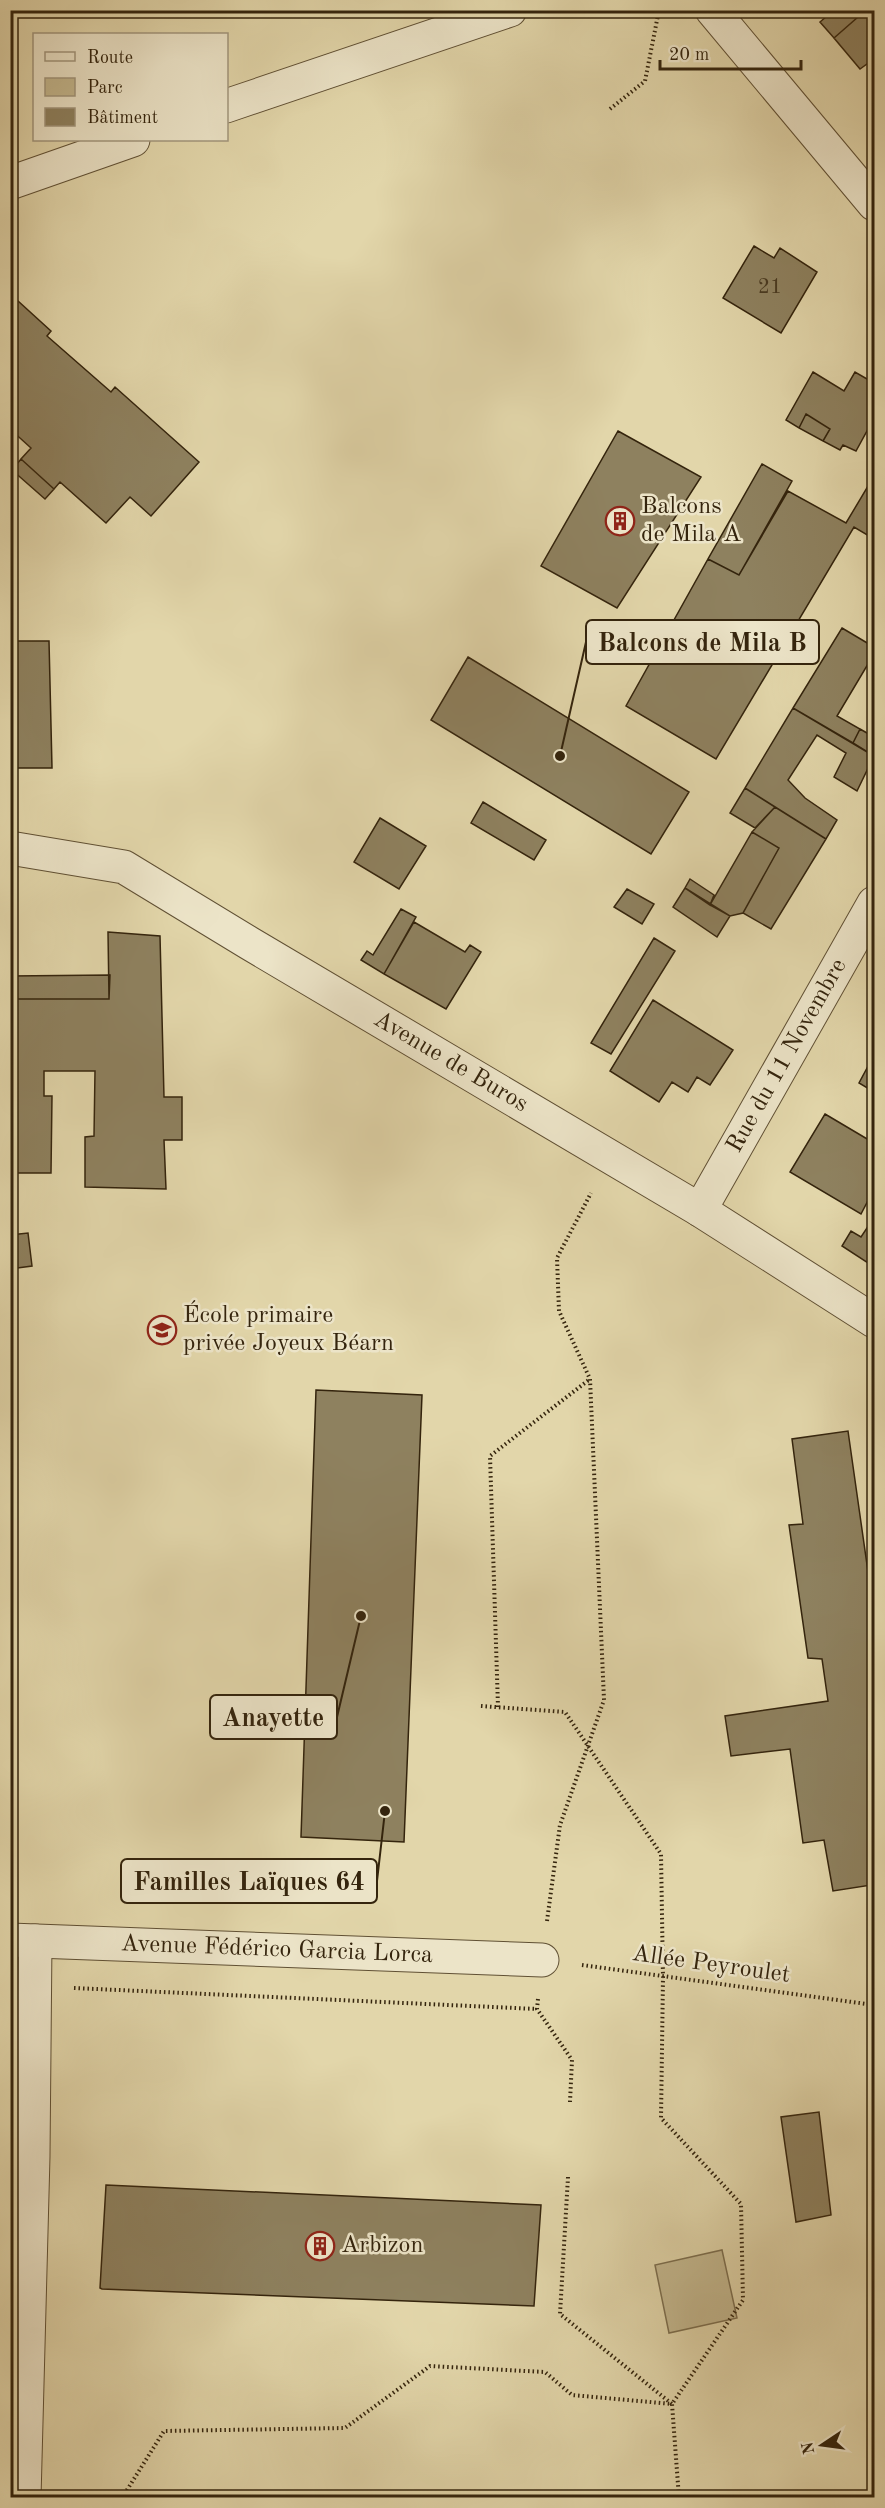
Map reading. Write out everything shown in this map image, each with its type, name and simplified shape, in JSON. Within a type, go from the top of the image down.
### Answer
[{"type":"street","points":[[228,105],[510,10]]},
{"type":"street","points":[[712,10],[874,204]]},
{"type":"street","points":[[10,183],[130,141]]},
{"type":"street","name":"Avenue de Buros","points":[[10,848],[123,867],[700,1210],[874,1321]]},
{"type":"street","name":"Rue du 11 Novembre","points":[[700,1210],[874,903]]},
{"type":"street","points":[[23,1940],[35,1987],[24,2498]]},
{"type":"street","name":"Avenue Fédérico Garcia Lorca","points":[[23,1940],[542,1960]]},
{"type":"path","points":[[610,109],[645,81],[659,10]]},
{"type":"path","points":[[542,1960],[560,1825],[604,1700],[590,1379],[560,1311],[557,1258],[610,1156]]},
{"type":"path","points":[[498,1707],[490,1456],[590,1379]]},
{"type":"path","points":[[481,1707],[566,1712],[662,1854],[661,2118],[741,2204],[743,2300],[672,2404],[679,2498]]},
{"type":"path","name":"Allée Peyroulet","points":[[542,1960],[874,2005]]},
{"type":"path","name":"Avenue Fédérico Garcia Lorca","points":[[35,1987],[537,2009],[572,2060],[570,2102]]},
{"type":"path","points":[[568,2177],[560,2314],[672,2404]]},
{"type":"path","points":[[122,2498],[164,2431],[345,2428],[430,2366],[545,2372],[573,2395],[672,2404]]},
{"type":"green space","points":[[722,2250],[737,2318],[669,2333],[655,2265]]},
{"type":"building","points":[[834,10],[866,10],[834,38],[820,22]]},
{"type":"building","points":[[866,10],[874,10],[874,73],[867,64],[860,69],[834,38]]},
{"type":"building","points":[[754,246],[774,258],[780,248],[817,272],[781,333],[723,298]]},
{"type":"building","points":[[10,301],[18,301],[51,331],[47,336],[111,392],[115,387],[199,462],[151,516],[130,497],[106,523],[60,482],[54,489],[21,459],[31,448],[10,429]]},
{"type":"building","points":[[813,372],[844,391],[855,372],[874,383],[874,418],[856,451],[843,445],[840,450],[823,441],[830,429],[806,414],[799,428],[786,420]]},
{"type":"building","points":[[806,414],[830,429],[823,441],[799,428]]},
{"type":"building","name":"Balcons de Mila A","points":[[618,431],[701,477],[617,608],[541,566]]},
{"type":"building","points":[[21,459],[54,489],[45,499],[12,470]]},
{"type":"building","points":[[762,464],[792,481],[739,575],[708,559]]},
{"type":"building","points":[[874,476],[874,539],[854,527],[716,759],[626,706],[708,559],[739,575],[788,491],[846,523]]},
{"type":"building","points":[[842,628],[874,647],[874,654],[837,716],[860,729],[853,743],[793,708]]},
{"type":"building","points":[[10,641],[49,641],[52,768],[10,768]]},
{"type":"building","points":[[468,657],[689,792],[651,854],[431,720]]},
{"type":"building","points":[[793,708],[874,756],[857,791],[834,777],[846,753],[817,735],[788,780],[805,798],[837,820],[826,839],[745,788]]},
{"type":"building","points":[[860,729],[874,737],[874,756],[853,743]]},
{"type":"building","points":[[745,788],[775,807],[755,828],[730,813]]},
{"type":"building","points":[[483,802],[546,840],[534,860],[471,823]]},
{"type":"building","points":[[775,807],[826,839],[771,929],[743,913],[779,848],[752,832]]},
{"type":"building","points":[[380,818],[426,846],[399,889],[354,862]]},
{"type":"building","points":[[752,832],[779,848],[743,913],[730,916],[710,905]]},
{"type":"building","points":[[690,879],[714,895],[710,905],[685,888]]},
{"type":"building","points":[[685,888],[730,916],[717,937],[673,907]]},
{"type":"building","points":[[627,889],[654,904],[642,924],[614,907]]},
{"type":"building","points":[[401,909],[416,917],[384,974],[361,960],[367,951],[373,955]]},
{"type":"building","points":[[414,922],[465,952],[470,945],[481,952],[446,1009],[384,974]]},
{"type":"building","points":[[108,932],[160,936],[164,1097],[182,1097],[182,1140],[164,1140],[166,1189],[85,1187],[85,1137],[94,1136],[95,1071],[44,1071],[44,1096],[52,1096],[51,1173],[10,1173],[10,999],[109,999]]},
{"type":"building","points":[[654,938],[675,951],[611,1054],[591,1043]]},
{"type":"building","points":[[110,975],[109,999],[10,999],[10,976]]},
{"type":"building","points":[[653,1000],[733,1050],[710,1085],[697,1077],[688,1092],[672,1082],[659,1102],[610,1071]]},
{"type":"building","points":[[874,1055],[874,1092],[859,1083]]},
{"type":"building","points":[[825,1114],[874,1143],[874,1189],[861,1214],[790,1172]]},
{"type":"building","points":[[871,1222],[874,1225],[874,1252],[868,1263],[842,1246],[851,1231],[861,1237]]},
{"type":"building","points":[[28,1233],[32,1266],[10,1269],[10,1235]]},
{"type":"building","points":[[316,1390],[422,1395],[404,1842],[301,1837]]},
{"type":"building","points":[[848,1431],[874,1614],[874,1736],[872,1737],[874,1751],[874,1890],[871,1885],[833,1891],[824,1840],[803,1843],[790,1749],[731,1756],[725,1716],[828,1701],[822,1659],[808,1658],[789,1525],[803,1524],[792,1439]]},
{"type":"building","points":[[819,2112],[831,2215],[796,2222],[781,2117]]},
{"type":"building","name":"Arbizon","points":[[106,2185],[541,2205],[534,2306],[102,2289],[100,2288]]},
{"type":"place","name":"Balcons de Mila A","points":[[620,521]]},
{"type":"place","name":"Balcons de Mila B","points":[[560,756]]},
{"type":"place","name":"École primaire privée Joyeux Béarn","points":[[162,1330]]},
{"type":"place","name":"Anayette","points":[[361,1616]]},
{"type":"place","name":"Familles Laïques 64","points":[[385,1811]]},
{"type":"place","name":"Arbizon","points":[[320,2246]]}]
